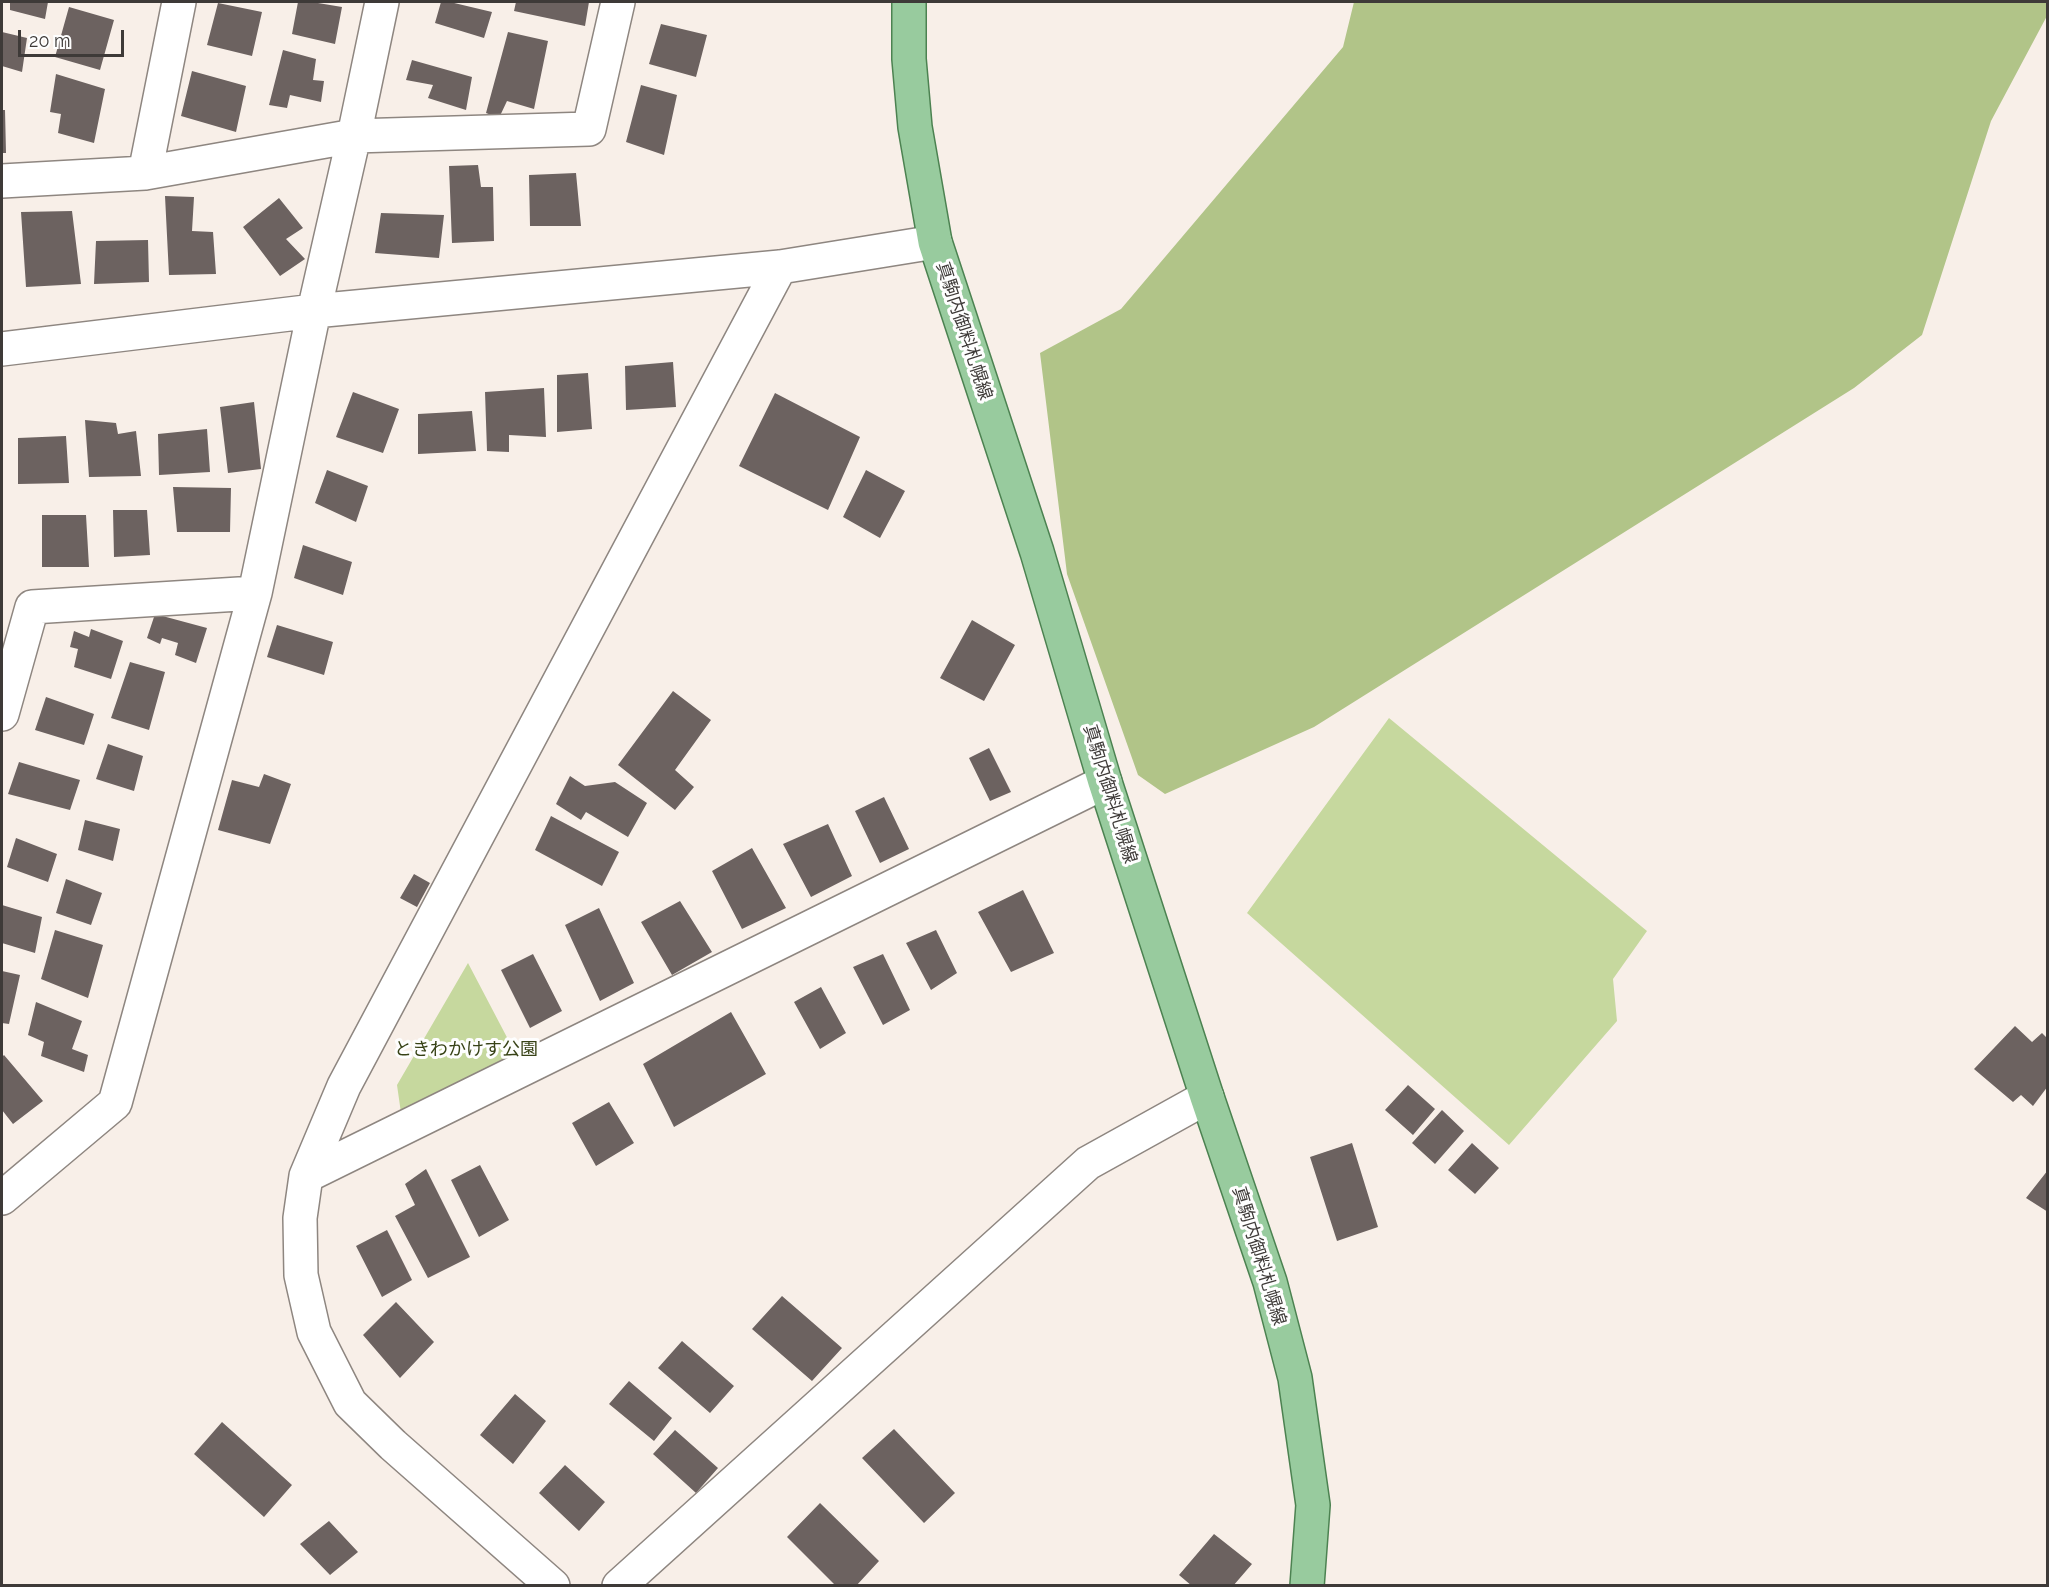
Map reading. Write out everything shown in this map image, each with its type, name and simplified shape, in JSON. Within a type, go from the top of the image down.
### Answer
[{"type":"main road","name":"真駒内御料札幌線","points":[[909,2],[909,59],[915,127],[935,242],[1037,552],[1105,782],[1207,1097],[1270,1282],[1295,1378],[1313,1505],[1306,1586]]},
{"type":"street","points":[[145,173],[179,2]]},
{"type":"street","points":[[2,1198],[115,1103],[255,593],[382,2]]},
{"type":"street","points":[[2,181],[145,173],[354,136],[589,129],[618,2]]},
{"type":"street","points":[[2,349],[314,311],[780,267],[935,242]]},
{"type":"street","points":[[553,1586],[393,1445],[350,1403],[314,1332],[301,1275],[300,1218],[306,1176],[344,1086],[780,267]]},
{"type":"street","points":[[2,714],[32,607],[255,593]]},
{"type":"street","points":[[306,1176],[1105,782]]},
{"type":"street","points":[[619,1586],[1088,1163],[1207,1097]]},
{"type":"green space","points":[[1354,2],[2047,2],[2048,14],[1991,121],[1922,335],[1854,388],[1314,727],[1165,794],[1138,775],[1067,574],[1040,353],[1121,309],[1343,47]]},
{"type":"green space","points":[[1389,718],[1647,931],[1613,979],[1617,1021],[1509,1145],[1247,913]]},
{"type":"green space","name":"ときわかけす公園","points":[[468,963],[522,1066],[401,1113],[397,1085]]},
{"type":"building","points":[[10,2],[48,2],[45,19],[10,10]]},
{"type":"building","points":[[298,2],[342,7],[335,44],[292,34]]},
{"type":"building","points":[[441,2],[492,12],[484,38],[435,23]]},
{"type":"building","points":[[516,2],[589,2],[585,26],[514,11]]},
{"type":"building","points":[[218,3],[262,12],[252,56],[207,45]]},
{"type":"building","points":[[69,7],[114,20],[100,70],[55,57]]},
{"type":"building","points":[[661,24],[707,35],[696,77],[649,64]]},
{"type":"building","points":[[2,32],[27,38],[22,72],[2,66]]},
{"type":"building","points":[[508,32],[548,41],[534,109],[507,101],[499,118],[486,113]]},
{"type":"building","points":[[283,50],[316,59],[313,80],[324,81],[321,102],[290,95],[287,108],[269,105]]},
{"type":"building","points":[[412,60],[472,77],[466,110],[428,98],[433,85],[406,80]]},
{"type":"building","points":[[192,71],[246,86],[236,132],[181,116]]},
{"type":"building","points":[[56,74],[105,89],[94,143],[58,133],[61,114],[50,112]]},
{"type":"building","points":[[641,85],[677,95],[664,155],[626,142]]},
{"type":"building","points":[[2,110],[5,110],[6,153],[2,153]]},
{"type":"building","points":[[478,165],[481,187],[493,187],[494,241],[452,243],[449,166]]},
{"type":"building","points":[[576,173],[581,226],[530,226],[529,175]]},
{"type":"building","points":[[165,196],[194,197],[192,231],[213,232],[216,274],[169,275]]},
{"type":"building","points":[[279,198],[303,228],[286,239],[305,259],[280,276],[243,227]]},
{"type":"building","points":[[72,211],[81,284],[26,287],[21,212]]},
{"type":"building","points":[[381,213],[444,215],[439,258],[375,253]]},
{"type":"building","points":[[148,240],[149,282],[94,284],[96,241]]},
{"type":"building","points":[[673,362],[676,407],[626,410],[625,366]]},
{"type":"building","points":[[588,373],[592,429],[557,432],[557,375]]},
{"type":"building","points":[[544,388],[546,437],[509,435],[509,452],[487,451],[485,392]]},
{"type":"building","points":[[353,392],[399,409],[383,453],[336,437]]},
{"type":"building","points":[[775,393],[860,437],[828,510],[739,466]]},
{"type":"building","points":[[254,402],[261,469],[228,473],[220,407]]},
{"type":"building","points":[[472,411],[476,451],[418,454],[418,414]]},
{"type":"building","points":[[85,420],[116,423],[118,434],[136,431],[141,476],[89,477]]},
{"type":"building","points":[[207,429],[210,472],[159,475],[158,434]]},
{"type":"building","points":[[66,436],[69,483],[18,484],[18,438]]},
{"type":"building","points":[[327,470],[368,486],[356,522],[315,503]]},
{"type":"building","points":[[866,470],[905,491],[880,538],[843,517]]},
{"type":"building","points":[[173,487],[231,488],[230,532],[177,532]]},
{"type":"building","points":[[113,510],[147,510],[150,555],[114,557]]},
{"type":"building","points":[[42,515],[86,515],[89,567],[42,567]]},
{"type":"building","points":[[303,545],[352,562],[343,595],[294,578]]},
{"type":"building","points":[[155,614],[207,628],[196,663],[175,655],[178,643],[162,638],[160,644],[147,638]]},
{"type":"building","points":[[972,620],[1015,645],[984,701],[940,678]]},
{"type":"building","points":[[277,625],[333,642],[324,675],[267,657]]},
{"type":"building","points":[[91,629],[123,641],[111,679],[74,667],[78,649],[70,647],[74,631],[89,637]]},
{"type":"building","points":[[130,662],[165,672],[149,730],[111,718]]},
{"type":"building","points":[[673,691],[711,720],[675,770],[694,787],[675,810],[618,765]]},
{"type":"building","points":[[46,697],[94,714],[84,745],[35,730]]},
{"type":"building","points":[[108,744],[143,756],[134,791],[96,779]]},
{"type":"building","points":[[989,748],[1011,792],[990,801],[969,758]]},
{"type":"building","points":[[19,762],[80,780],[70,810],[8,794]]},
{"type":"building","points":[[264,774],[291,784],[270,844],[218,830],[232,780],[259,787]]},
{"type":"building","points":[[570,776],[585,786],[615,782],[647,803],[628,837],[586,812],[581,820],[556,804]]},
{"type":"building","points":[[884,797],[909,849],[880,863],[855,811]]},
{"type":"building","points":[[551,816],[619,852],[602,886],[535,850]]},
{"type":"building","points":[[85,820],[120,829],[113,861],[78,850]]},
{"type":"building","points":[[828,824],[852,876],[811,897],[783,844]]},
{"type":"building","points":[[16,838],[57,854],[48,882],[7,867]]},
{"type":"building","points":[[752,848],[786,908],[742,929],[712,871]]},
{"type":"building","points":[[414,874],[430,883],[417,907],[400,898]]},
{"type":"building","points":[[66,879],[102,893],[91,925],[56,913]]},
{"type":"building","points":[[1023,890],[1054,953],[1011,972],[978,912]]},
{"type":"building","points":[[680,901],[712,952],[672,975],[641,922]]},
{"type":"building","points":[[2,905],[42,917],[35,953],[2,943]]},
{"type":"building","points":[[599,908],[634,983],[600,1001],[565,925]]},
{"type":"building","points":[[55,930],[103,945],[88,998],[41,979]]},
{"type":"building","points":[[936,930],[957,973],[931,990],[906,943]]},
{"type":"building","points":[[533,954],[562,1011],[530,1028],[501,970]]},
{"type":"building","points":[[883,954],[910,1010],[883,1025],[853,967]]},
{"type":"building","points":[[2,971],[20,975],[9,1024],[2,1023]]},
{"type":"building","points":[[821,987],[846,1033],[820,1049],[794,1002]]},
{"type":"building","points":[[36,1002],[82,1021],[72,1049],[88,1055],[84,1072],[41,1056],[44,1042],[28,1035]]},
{"type":"building","points":[[731,1012],[766,1074],[674,1127],[643,1064]]},
{"type":"building","points":[[2015,1026],[2032,1042],[2042,1033],[2048,1039],[2048,1086],[2033,1106],[2021,1095],[2013,1102],[1974,1069]]},
{"type":"building","points":[[4,1055],[43,1101],[13,1124],[2,1110],[2,1057]]},
{"type":"building","points":[[1408,1085],[1435,1109],[1413,1135],[1385,1110]]},
{"type":"building","points":[[609,1102],[634,1143],[596,1166],[572,1123]]},
{"type":"building","points":[[1442,1110],[1464,1131],[1435,1164],[1412,1143]]},
{"type":"building","points":[[1352,1143],[1378,1227],[1337,1241],[1310,1157]]},
{"type":"building","points":[[1472,1143],[1499,1168],[1475,1194],[1448,1170]]},
{"type":"building","points":[[480,1165],[509,1220],[479,1237],[451,1180]]},
{"type":"building","points":[[426,1169],[470,1257],[428,1278],[395,1216],[415,1205],[405,1184]]},
{"type":"building","points":[[2048,1170],[2048,1212],[2026,1198]]},
{"type":"building","points":[[387,1230],[412,1280],[382,1297],[356,1246]]},
{"type":"building","points":[[782,1296],[842,1348],[812,1381],[752,1329]]},
{"type":"building","points":[[396,1302],[434,1342],[400,1378],[363,1335]]},
{"type":"building","points":[[682,1341],[734,1386],[710,1413],[658,1368]]},
{"type":"building","points":[[629,1381],[672,1418],[654,1441],[609,1404]]},
{"type":"building","points":[[515,1394],[546,1421],[513,1464],[480,1435]]},
{"type":"building","points":[[222,1422],[292,1485],[264,1517],[194,1454]]},
{"type":"building","points":[[894,1429],[955,1493],[924,1523],[862,1458]]},
{"type":"building","points":[[675,1430],[718,1468],[696,1493],[653,1454]]},
{"type":"building","points":[[565,1465],[605,1502],[579,1531],[539,1493]]},
{"type":"building","points":[[820,1503],[879,1561],[856,1586],[836,1586],[787,1537]]},
{"type":"building","points":[[329,1521],[358,1552],[330,1575],[300,1544]]},
{"type":"building","points":[[1214,1534],[1252,1564],[1233,1586],[1192,1586],[1179,1575]]}]
